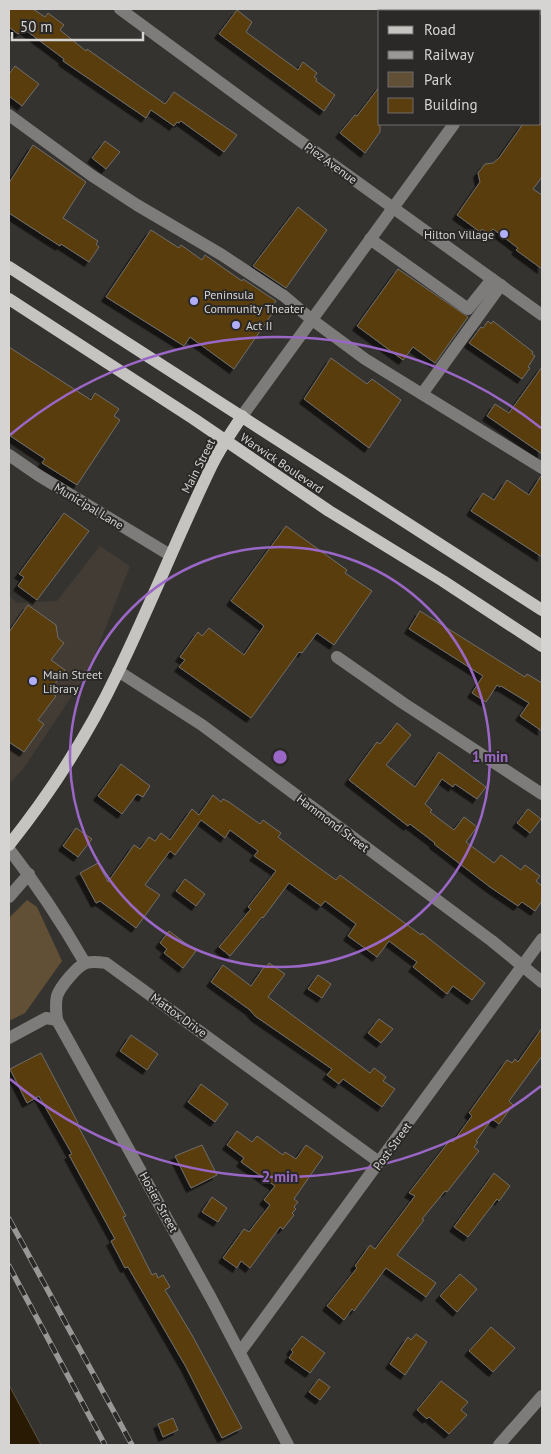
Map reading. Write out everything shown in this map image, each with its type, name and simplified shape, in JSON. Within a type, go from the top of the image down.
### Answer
[{"type":"main road","name":"Warwick Boulevard","points":[[9,267],[542,610]]},
{"type":"main road","name":"Warwick Boulevard","points":[[9,299],[329,511],[443,581],[542,646]]},
{"type":"main road","name":"Main Street","points":[[9,847],[38,809],[90,728],[118,671],[212,463],[242,416]]},
{"type":"street","name":"Piez Avenue","points":[[120,9],[542,315]]},
{"type":"street","points":[[9,115],[137,205],[222,254],[284,296],[311,319],[365,359],[542,468]]},
{"type":"street","name":"Main Street","points":[[242,416],[453,125]]},
{"type":"street","points":[[370,239],[468,309],[497,282]]},
{"type":"street","points":[[422,394],[497,282]]},
{"type":"street","name":"Municipal Lane","points":[[9,455],[38,475],[170,556]]},
{"type":"street","points":[[337,657],[403,703],[542,794]]},
{"type":"street","name":"Hammond Street","points":[[118,671],[202,726],[542,982]]},
{"type":"street","points":[[9,847],[62,922],[85,963]]},
{"type":"street","points":[[9,897],[29,874]]},
{"type":"street","name":"Post Street","points":[[240,1352],[542,939]]},
{"type":"street","name":"Mattox Drive","points":[[85,963],[95,961],[111,966],[380,1162]]},
{"type":"street","name":"Hosier Street","points":[[85,963],[80,966],[57,995],[55,1008],[57,1020],[240,1352],[288,1445]]},
{"type":"street","points":[[9,1038],[46,1018],[57,1020]]},
{"type":"street","points":[[499,1445],[542,1396]]},
{"type":"shaded area","name":"Main Street Library","points":[[100,546],[130,566],[88,672],[23,769],[9,784],[9,595],[17,603],[57,601]]},
{"type":"shaded area","points":[[9,1385],[41,1445],[9,1445]]},
{"type":"green space","points":[[27,900],[37,907],[62,961],[25,1013],[9,1021],[9,918]]},
{"type":"building","points":[[9,9],[33,9],[45,17],[48,13],[64,25],[60,30],[86,51],[87,49],[165,104],[174,92],[237,135],[224,152],[181,121],[177,122],[174,126],[151,110],[146,118],[63,61],[64,59],[24,29],[18,34],[9,27]]},
{"type":"building","points":[[237,10],[252,22],[246,32],[298,70],[303,62],[317,73],[314,77],[317,79],[316,81],[335,95],[324,111],[219,34]]},
{"type":"building","points":[[15,66],[39,84],[22,106],[9,96],[9,74]]},
{"type":"building","points":[[378,89],[378,125],[380,125],[380,132],[365,153],[340,133],[355,115],[357,116]]},
{"type":"building","points":[[542,124],[542,177],[533,189],[542,195],[542,269],[516,250],[518,248],[493,229],[488,234],[482,229],[480,232],[457,215],[480,182],[478,173],[485,164],[493,163],[499,158],[522,125]]},
{"type":"building","points":[[105,141],[120,152],[106,169],[92,158]]},
{"type":"building","points":[[33,145],[86,182],[63,218],[98,241],[96,244],[99,247],[89,262],[61,244],[60,246],[9,213],[9,183]]},
{"type":"building","points":[[298,207],[327,230],[286,288],[253,266]]},
{"type":"building","points":[[151,230],[179,248],[181,245],[202,260],[205,255],[242,281],[243,279],[276,301],[273,305],[276,308],[234,369],[190,337],[184,346],[106,297]]},
{"type":"building","points":[[398,269],[468,317],[435,363],[413,347],[403,360],[357,326]]},
{"type":"building","points":[[488,321],[491,324],[493,321],[533,352],[532,354],[535,356],[528,367],[530,368],[522,379],[469,343]]},
{"type":"building","points":[[9,347],[91,400],[95,393],[119,409],[114,416],[120,420],[77,485],[42,463],[45,459],[9,435]]},
{"type":"building","points":[[331,358],[367,384],[372,379],[401,400],[369,448],[304,399]]},
{"type":"building","points":[[542,367],[542,454],[487,416],[495,404],[509,413]]},
{"type":"building","points":[[541,476],[542,557],[471,511],[483,493],[494,500],[507,480],[529,495]]},
{"type":"building","points":[[64,513],[89,531],[37,600],[18,586],[24,577],[19,574]]},
{"type":"building","points":[[286,526],[347,570],[345,573],[372,591],[334,645],[317,633],[302,653],[299,652],[251,718],[179,667],[185,660],[180,657],[198,632],[202,636],[209,628],[244,655],[264,626],[231,601]]},
{"type":"building","name":"Main Street Library","points":[[28,605],[56,625],[58,638],[64,643],[51,660],[65,670],[50,691],[56,696],[38,720],[44,724],[24,752],[9,742],[9,632]]},
{"type":"building","points":[[420,611],[525,677],[527,674],[542,683],[542,731],[520,716],[529,703],[501,686],[497,685],[486,702],[472,693],[483,676],[409,629]]},
{"type":"building","points":[[397,723],[411,735],[386,765],[415,787],[439,752],[486,787],[477,799],[455,784],[453,787],[442,779],[425,804],[432,810],[430,812],[454,830],[464,817],[477,827],[466,842],[494,863],[501,855],[521,870],[525,865],[540,876],[536,881],[542,886],[542,901],[535,911],[522,902],[518,906],[490,887],[410,824],[408,826],[349,780],[377,742],[380,744]]},
{"type":"building","points":[[121,764],[150,786],[143,797],[137,794],[122,814],[98,796]]},
{"type":"building","points":[[213,795],[221,802],[223,799],[229,802],[260,824],[263,820],[281,833],[278,837],[311,862],[336,880],[340,875],[421,935],[422,933],[485,983],[472,1000],[453,986],[447,994],[413,967],[417,962],[389,941],[377,957],[348,936],[356,924],[325,901],[321,906],[289,883],[263,918],[230,956],[219,947],[251,909],[248,907],[276,871],[254,856],[258,851],[230,830],[225,838],[201,820],[175,855],[170,851],[145,885],[160,895],[136,928],[100,901],[96,903],[80,873],[98,863],[108,882],[134,845],[140,849],[149,837],[155,841],[161,833],[170,840],[192,809],[199,815]]},
{"type":"building","points":[[528,809],[541,819],[530,833],[517,823]]},
{"type":"building","points":[[76,828],[92,839],[78,857],[63,846]]},
{"type":"building","points":[[185,879],[205,894],[196,906],[176,891]]},
{"type":"building","points":[[169,931],[196,951],[183,968],[164,953],[167,949],[160,943]]},
{"type":"building","points":[[269,963],[285,974],[268,997],[370,1073],[374,1068],[386,1077],[383,1081],[395,1089],[382,1107],[343,1079],[339,1084],[327,1075],[332,1069],[255,1016],[250,1010],[211,982],[223,965],[251,986]]},
{"type":"building","points":[[318,975],[331,984],[322,998],[308,989]]},
{"type":"building","points":[[379,1019],[393,1029],[381,1043],[368,1033]]},
{"type":"building","points":[[542,1028],[542,1056],[509,1101],[513,1105],[499,1124],[492,1119],[476,1141],[478,1142],[474,1147],[479,1151],[447,1192],[445,1191],[422,1219],[424,1220],[397,1255],[436,1283],[426,1297],[386,1268],[354,1311],[352,1309],[344,1320],[327,1306],[357,1268],[355,1266],[370,1245],[375,1249],[415,1196],[409,1193],[450,1140],[453,1142],[472,1116],[469,1113],[507,1060],[512,1063],[515,1059],[518,1062]]},
{"type":"building","points":[[131,1035],[158,1054],[147,1070],[120,1051]]},
{"type":"building","points":[[41,1053],[126,1216],[123,1217],[152,1275],[156,1273],[158,1278],[163,1275],[170,1287],[165,1290],[192,1335],[242,1428],[222,1438],[186,1367],[128,1267],[125,1268],[111,1241],[115,1239],[69,1155],[72,1154],[39,1096],[27,1103],[10,1069]]},
{"type":"building","points":[[201,1084],[228,1104],[215,1122],[188,1102]]},
{"type":"building","points":[[237,1131],[252,1142],[257,1136],[283,1155],[285,1152],[296,1159],[306,1145],[323,1157],[294,1199],[298,1202],[294,1207],[296,1209],[292,1213],[294,1215],[283,1229],[280,1227],[250,1268],[241,1261],[237,1268],[223,1258],[244,1229],[249,1232],[270,1205],[264,1200],[275,1186],[241,1162],[244,1158],[227,1145]]},
{"type":"building","points":[[202,1145],[217,1175],[191,1188],[175,1156]]},
{"type":"building","points":[[494,1173],[510,1186],[499,1201],[497,1199],[468,1237],[454,1227]]},
{"type":"building","points":[[212,1197],[227,1208],[218,1222],[202,1212]]},
{"type":"building","points":[[460,1274],[477,1289],[457,1312],[440,1296]]},
{"type":"building","points":[[491,1327],[515,1348],[493,1372],[469,1351]]},
{"type":"building","points":[[416,1334],[427,1342],[405,1375],[390,1364],[408,1337],[411,1340]]},
{"type":"building","points":[[302,1336],[325,1353],[310,1373],[289,1358],[293,1352],[291,1350]]},
{"type":"building","points":[[319,1379],[330,1387],[320,1400],[309,1392]]},
{"type":"building","points":[[441,1381],[468,1402],[461,1410],[467,1415],[449,1434],[429,1417],[427,1419],[417,1410]]},
{"type":"building","points":[[173,1418],[178,1430],[163,1437],[158,1424]]},
{"type":"railway","points":[[9,1219],[132,1445]]},
{"type":"railway","points":[[9,1266],[105,1445]]},
{"type":"place","name":"Hilton Village","points":[[504,234]]},
{"type":"place","name":"Peninsula Community Theater","points":[[194,301]]},
{"type":"place","name":"Act II","points":[[236,325]]},
{"type":"place","name":"Main Street Library","points":[[33,681]]}]
